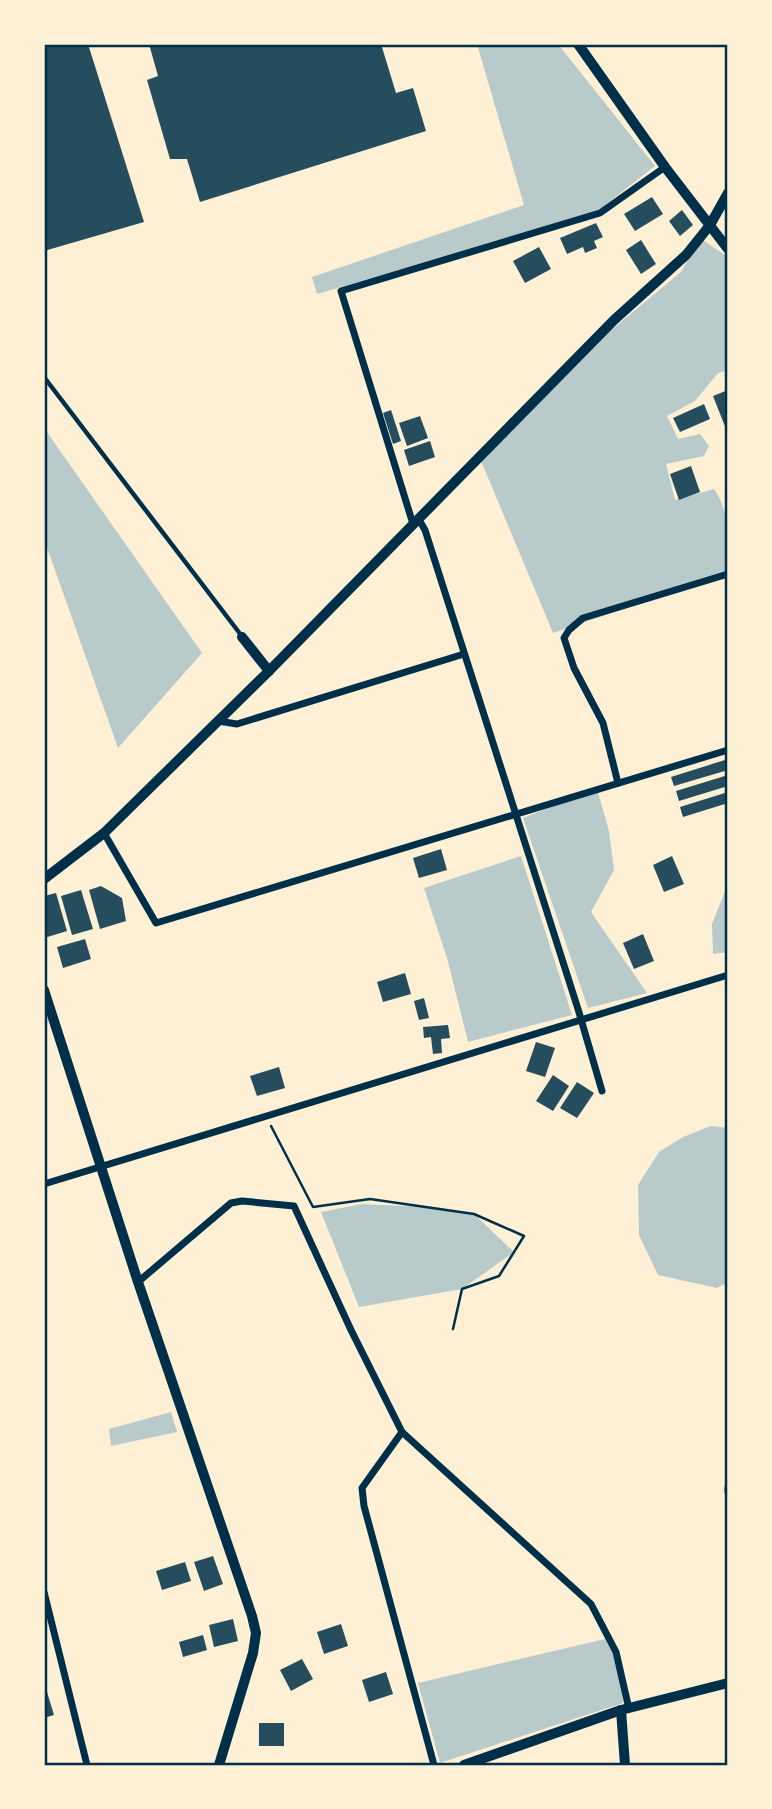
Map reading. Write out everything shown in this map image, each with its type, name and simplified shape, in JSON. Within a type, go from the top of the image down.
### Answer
[{"type":"street","points":[[578,44],[665,167],[728,249]]},
{"type":"street","points":[[602,1091],[582,1020],[425,530],[416,521],[341,291],[600,212],[665,167]]},
{"type":"street","points":[[44,879],[104,833],[269,671],[614,320],[686,255],[710,225],[728,192]]},
{"type":"street","points":[[618,783],[603,723],[574,668],[564,638],[569,629],[583,618],[728,574]]},
{"type":"street","points":[[242,637],[269,671]]},
{"type":"street","points":[[218,721],[237,724],[464,654]]},
{"type":"street","points":[[104,833],[156,923],[728,750]]},
{"type":"street","points":[[44,1184],[728,975]]},
{"type":"street","points":[[44,990],[138,1282],[256,1633],[248,1673],[219,1765]]},
{"type":"street","points":[[138,1282],[231,1203],[242,1201],[294,1206],[402,1432],[591,1604],[616,1652],[625,1709],[625,1765]]},
{"type":"street","points":[[402,1432],[362,1489],[364,1506],[434,1765]]},
{"type":"street","points":[[44,1592],[87,1765]]},
{"type":"street","points":[[44,1640],[55,1637]]},
{"type":"street","points":[[464,1765],[625,1709],[728,1683]]},
{"type":"lane","points":[[44,377],[242,637]]},
{"type":"path","points":[[266,1116],[313,1207],[370,1199],[474,1214],[524,1236],[499,1276],[462,1289],[453,1329]]},
{"type":"shaded area","points":[[477,44],[558,44],[655,166],[591,216],[317,294],[312,277],[524,205]]},
{"type":"shaded area","points":[[700,238],[728,257],[728,370],[718,373],[695,401],[667,416],[678,439],[700,434],[709,446],[704,456],[666,464],[675,500],[714,489],[720,499],[728,532],[728,577],[705,581],[553,633],[479,456],[574,361],[681,272]]},
{"type":"shaded area","points":[[44,428],[202,653],[118,748],[44,539]]},
{"type":"shaded area","points":[[597,789],[609,831],[614,870],[591,912],[647,993],[588,1008],[523,818]]},
{"type":"shaded area","points":[[521,856],[572,1015],[468,1042],[447,958],[424,888]]},
{"type":"shaded area","points":[[728,884],[728,952],[713,954],[712,924]]},
{"type":"shaded area","points":[[711,1126],[728,1128],[728,1282],[717,1288],[658,1275],[639,1235],[638,1185],[659,1152],[683,1137]]},
{"type":"shaded area","points":[[362,1204],[426,1207],[474,1214],[514,1252],[462,1289],[359,1307],[321,1212]]},
{"type":"shaded area","points":[[171,1412],[177,1432],[111,1446],[109,1429]]},
{"type":"shaded area","points":[[605,1639],[618,1659],[623,1703],[440,1763],[418,1683]]},
{"type":"building","points":[[88,44],[144,222],[44,251],[44,45]]},
{"type":"building","points":[[149,44],[381,44],[396,93],[413,88],[426,131],[200,202],[187,159],[170,159],[147,80],[158,76]]},
{"type":"building","points":[[652,197],[663,214],[635,231],[624,214]]},
{"type":"building","points":[[682,210],[693,225],[680,236],[669,221]]},
{"type":"building","points":[[596,223],[603,237],[594,241],[597,248],[585,253],[583,247],[567,254],[560,238]]},
{"type":"building","points":[[641,240],[656,264],[641,274],[626,250]]},
{"type":"building","points":[[539,247],[551,269],[525,283],[513,261]]},
{"type":"building","points":[[728,390],[728,434],[713,396]]},
{"type":"building","points":[[704,404],[710,419],[680,432],[673,418]]},
{"type":"building","points":[[391,410],[401,441],[393,444],[383,413]]},
{"type":"building","points":[[420,416],[428,438],[407,446],[399,423]]},
{"type":"building","points":[[430,441],[435,457],[409,466],[404,450]]},
{"type":"building","points":[[691,466],[700,492],[679,500],[670,474]]},
{"type":"building","points":[[728,759],[728,770],[674,786],[671,777]]},
{"type":"building","points":[[728,775],[728,786],[679,801],[676,791]]},
{"type":"building","points":[[728,792],[728,803],[683,817],[680,807]]},
{"type":"building","points":[[441,849],[447,870],[419,878],[413,858]]},
{"type":"building","points":[[672,856],[684,884],[664,892],[653,865]]},
{"type":"building","points":[[101,886],[122,898],[126,921],[100,929],[89,890]]},
{"type":"building","points":[[81,890],[93,929],[72,935],[61,896]]},
{"type":"building","points":[[56,893],[67,931],[44,938],[44,896]]},
{"type":"building","points":[[643,934],[654,961],[634,969],[623,943]]},
{"type":"building","points":[[85,939],[91,959],[63,968],[57,947]]},
{"type":"building","points":[[405,973],[411,994],[383,1002],[377,982]]},
{"type":"building","points":[[424,998],[429,1018],[419,1020],[414,1001]]},
{"type":"building","points":[[448,1025],[450,1038],[441,1039],[442,1053],[433,1054],[431,1037],[424,1038],[423,1027]]},
{"type":"building","points":[[536,1042],[555,1048],[545,1077],[526,1071]]},
{"type":"building","points":[[279,1067],[285,1088],[257,1096],[250,1076]]},
{"type":"building","points":[[553,1075],[569,1086],[553,1111],[536,1101]]},
{"type":"building","points":[[577,1082],[594,1093],[577,1118],[560,1108]]},
{"type":"building","points":[[213,1556],[223,1584],[204,1591],[194,1562]]},
{"type":"building","points":[[185,1562],[191,1581],[162,1590],[156,1571]]},
{"type":"building","points":[[233,1619],[238,1641],[214,1647],[209,1625]]},
{"type":"building","points":[[341,1624],[348,1646],[324,1654],[317,1632]]},
{"type":"building","points":[[203,1635],[207,1650],[183,1657],[179,1642]]},
{"type":"building","points":[[302,1659],[313,1679],[291,1691],[280,1670]]},
{"type":"building","points":[[386,1672],[393,1694],[369,1702],[362,1680]]},
{"type":"building","points":[[47,1692],[54,1715],[44,1718],[44,1693]]},
{"type":"building","points":[[259,1723],[284,1723],[284,1746],[259,1746]]}]
